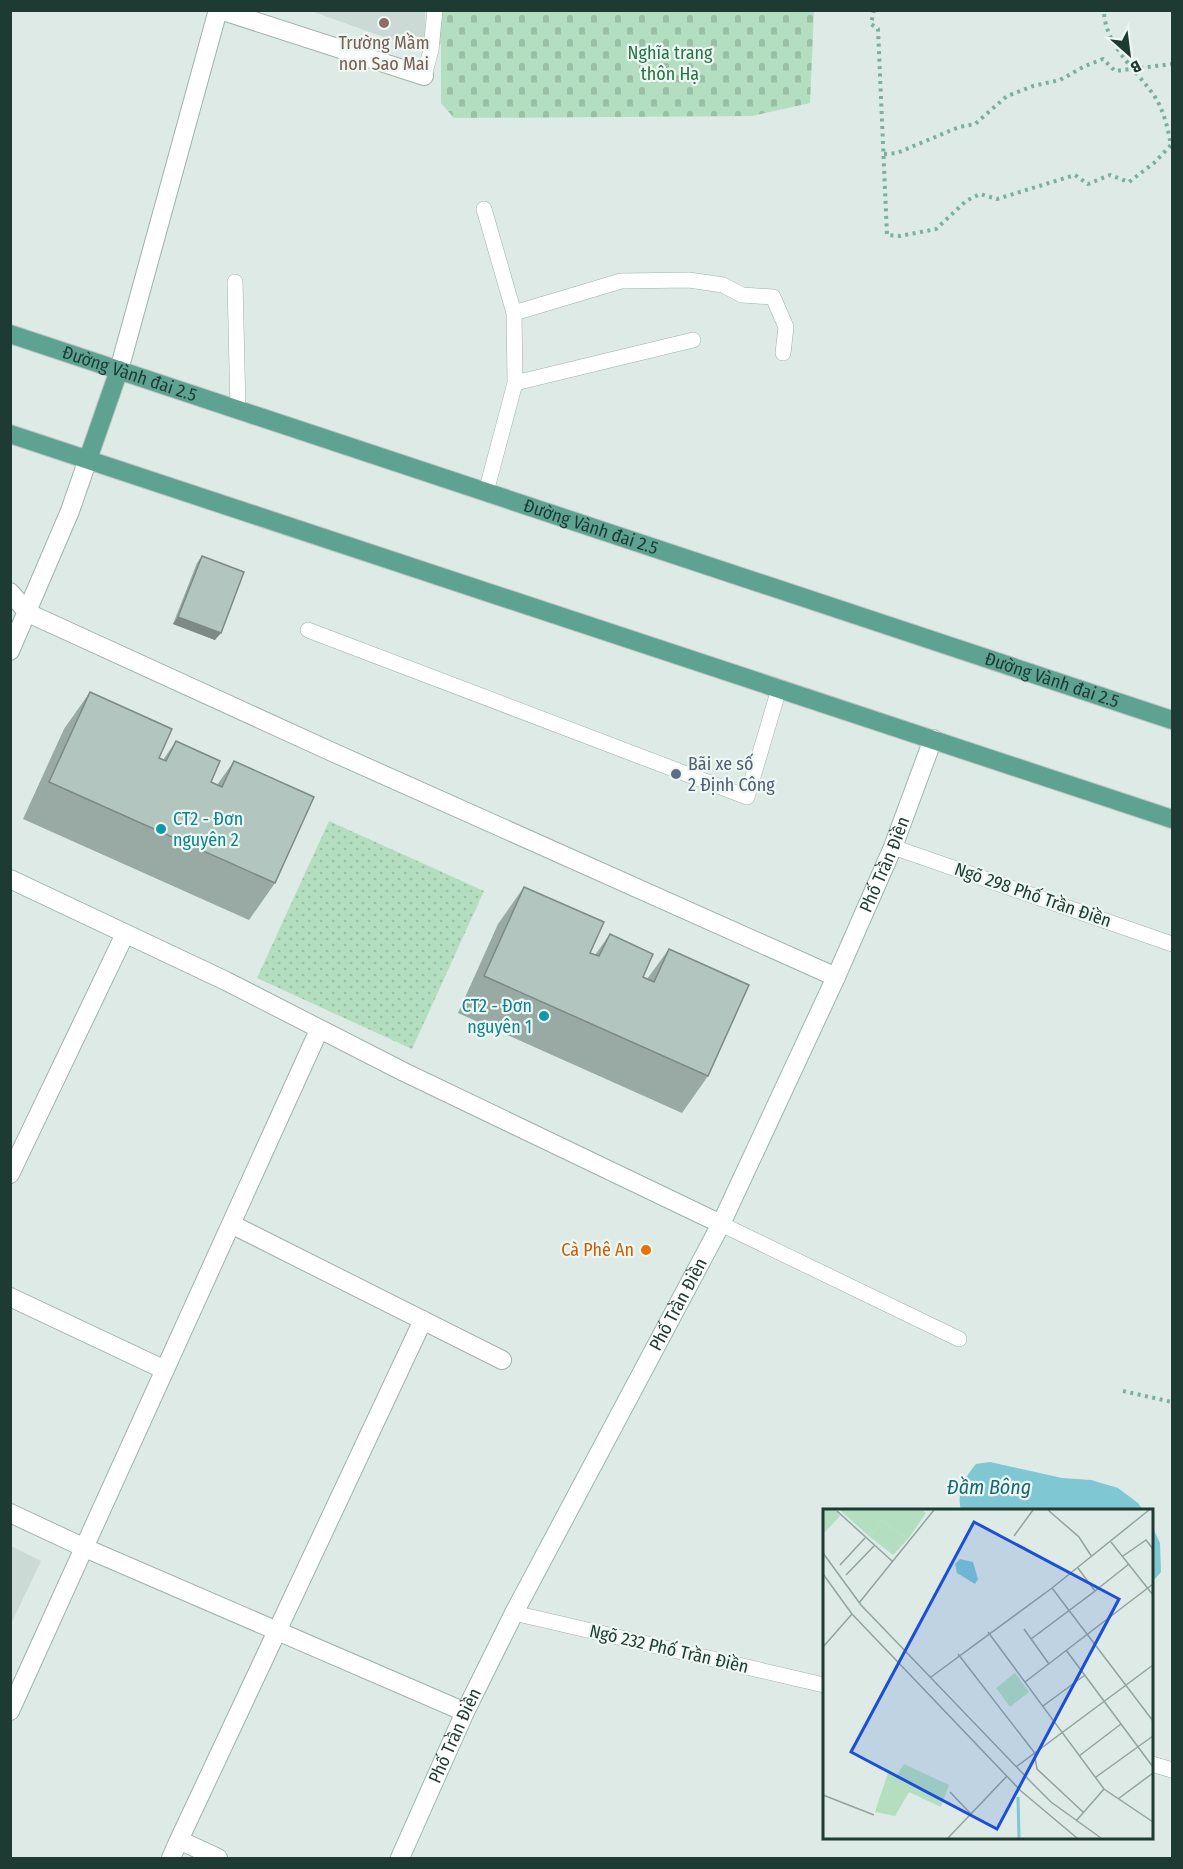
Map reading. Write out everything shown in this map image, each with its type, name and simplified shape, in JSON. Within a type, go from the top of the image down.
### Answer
[{"type":"main road","name":"Đường Vành đai 2.5","points":[[10,334],[1173,720]]},
{"type":"main road","points":[[88,459],[119,370]]},
{"type":"main road","points":[[10,434],[1173,819]]},
{"type":"street","points":[[119,370],[219,10],[424,76]]},
{"type":"street","points":[[10,651],[70,511],[88,459]]},
{"type":"street","points":[[10,592],[28,613],[341,756],[836,977]]},
{"type":"street","name":"Phố Trần Điền","points":[[400,1858],[465,1712],[514,1613],[721,1224],[836,977],[893,847],[933,739]]},
{"type":"street","points":[[10,879],[226,981],[319,1030],[721,1224]]},
{"type":"street","points":[[10,1174],[125,934]]},
{"type":"street","points":[[10,1711],[319,1030]]},
{"type":"street","points":[[231,1224],[502,1360]]},
{"type":"street","points":[[10,1297],[165,1370]]},
{"type":"street","points":[[171,1858],[423,1320]]},
{"type":"street","points":[[10,1513],[85,1548],[465,1712]]},
{"type":"street","points":[[179,1840],[218,1858]]},
{"type":"lane","points":[[424,76],[431,50],[435,10]]},
{"type":"lane","points":[[484,209],[513,313],[515,383],[486,492]]},
{"type":"lane","points":[[513,313],[621,281],[689,280],[712,283],[723,285],[742,296],[773,297],[786,327],[783,353]]},
{"type":"lane","points":[[235,282],[238,410]]},
{"type":"lane","points":[[515,383],[693,340]]},
{"type":"lane","points":[[308,630],[747,797],[779,689]]},
{"type":"lane","name":"Ngõ 298 Phố Trần Điền","points":[[893,847],[1173,944]]},
{"type":"lane","points":[[721,1224],[959,1339]]},
{"type":"lane","name":"Ngõ 232 Phố Trần Điền","points":[[514,1613],[823,1685]]},
{"type":"lane","points":[[1153,1764],[1173,1770]]},
{"type":"path","points":[[874,10],[871,24],[878,29],[887,235],[900,236],[936,229],[966,201],[980,194],[997,199],[1075,175],[1088,184],[1110,175],[1129,182],[1154,163],[1171,145],[1168,127],[1157,99],[1109,36],[1104,20],[1104,10]]},
{"type":"path","points":[[884,154],[897,153],[958,127],[975,124],[1007,96],[1033,86],[1060,80],[1103,59],[1115,71],[1173,64]]},
{"type":"path","points":[[1123,1391],[1173,1402]]},
{"type":"shaded area","name":"Trường Mầm non Sao Mai","points":[[311,11],[425,11],[425,35],[420,44],[406,45]]},
{"type":"shaded area","points":[[11,1546],[41,1561],[11,1624]]},
{"type":"green space","name":"Nghĩa trang thôn Hạ","points":[[428,11],[814,11],[810,103],[752,116],[454,118],[441,103],[441,44],[427,44]]},
{"type":"green space","points":[[329,821],[484,891],[412,1049],[257,978]]},
{"type":"water","name":"Đầm Bông","points":[[990,1462],[1062,1478],[1091,1480],[1118,1488],[1142,1509],[961,1509],[962,1486],[976,1464]]},
{"type":"water","points":[[1153,1528],[1160,1543],[1161,1572],[1153,1581]]},
{"type":"building","points":[[202,556],[244,572],[221,633],[178,617]]},
{"type":"building","points":[[90,692],[172,729],[159,758],[166,761],[176,741],[220,761],[211,782],[222,787],[234,761],[314,797],[275,883],[49,782]]},
{"type":"building","points":[[524,887],[604,922],[590,953],[599,956],[610,934],[653,954],[643,977],[654,982],[669,949],[749,985],[708,1076],[484,976]]},
{"type":"place","name":"Trường Mầm non Sao Mai","points":[[384,23]]},
{"type":"place","name":"Bãi xe số 2 Định Công","points":[[676,774]]},
{"type":"place","name":"CT2 - Đơn nguyên 2","points":[[161,829]]},
{"type":"place","name":"CT2 - Đơn nguyên 1","points":[[544,1016]]},
{"type":"place","name":"Cà Phê An","points":[[646,1250]]}]
